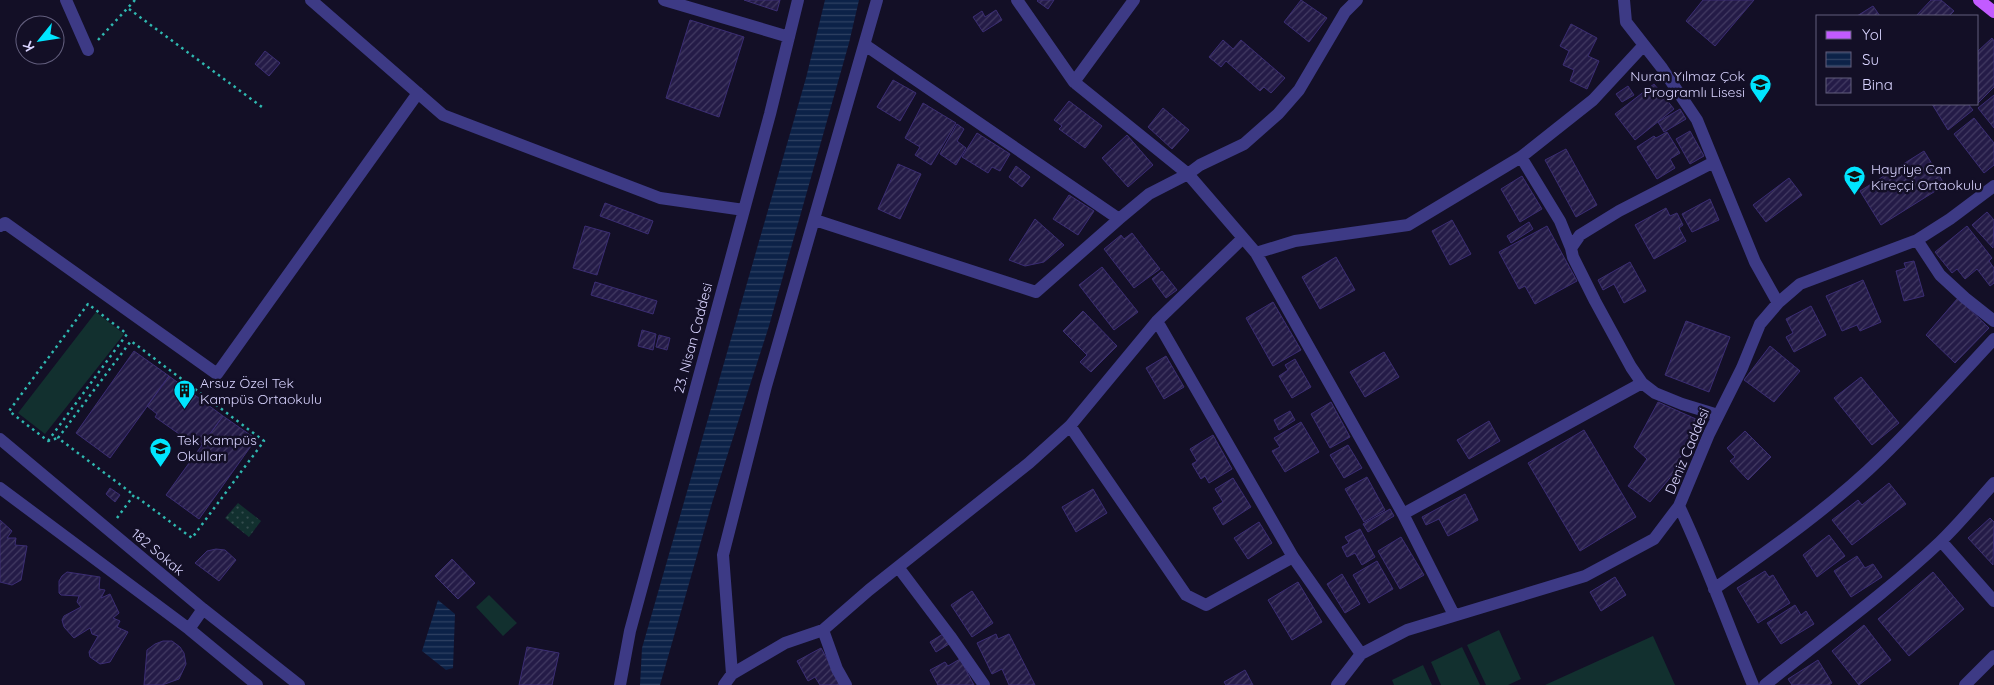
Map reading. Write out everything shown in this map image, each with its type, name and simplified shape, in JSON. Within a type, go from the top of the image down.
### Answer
[{"type":"main road","points":[[1979,0],[1994,12]]},
{"type":"street","points":[[66,0],[88,50]]},
{"type":"street","points":[[311,0],[443,115],[660,198],[744,210]]},
{"type":"street","points":[[664,0],[788,38]]},
{"type":"street","name":"23. Nisan Caddesi","points":[[620,685],[630,631],[744,210],[798,0]]},
{"type":"street","points":[[732,674],[723,555],[766,386],[877,0]]},
{"type":"street","points":[[1017,0],[1074,82],[1188,174],[1256,253],[1403,514],[1454,615]]},
{"type":"street","points":[[1074,82],[1134,0]]},
{"type":"street","points":[[814,220],[1036,292],[1149,194],[1188,174],[1200,165],[1244,144],[1278,114],[1299,90],[1345,12],[1357,0]]},
{"type":"street","points":[[1624,0],[1626,22],[1662,68],[1697,120],[1756,262],[1778,303]]},
{"type":"street","points":[[865,45],[1118,219]]},
{"type":"street","points":[[1256,253],[1294,241],[1408,225],[1521,157],[1593,100],[1643,46]]},
{"type":"street","points":[[0,226],[5,223],[217,374],[418,93]]},
{"type":"street","points":[[1521,157],[1560,221],[1573,257],[1595,301],[1631,367],[1642,383],[1655,393],[1718,415]]},
{"type":"street","points":[[1571,248],[1580,235],[1619,211],[1714,162]]},
{"type":"street","name":"Deniz Caddesi","points":[[1337,685],[1361,654],[1407,630],[1585,576],[1654,539],[1680,506],[1718,415],[1742,368],[1760,324],[1778,303],[1800,284],[1916,240],[1950,220],[1994,186]]},
{"type":"street","points":[[724,685],[732,674],[785,643],[822,630],[869,590],[1029,463],[1070,426],[1157,321],[1243,238]]},
{"type":"street","points":[[1916,240],[1940,275],[1994,321]]},
{"type":"street","points":[[1157,321],[1293,557],[1361,654]]},
{"type":"street","points":[[1714,589],[1826,506],[1881,458],[1994,339]]},
{"type":"street","points":[[1403,514],[1642,383]]},
{"type":"street","points":[[1070,426],[1186,594],[1206,605],[1293,557]]},
{"type":"street","name":"182 Sokak","points":[[0,439],[204,609],[300,685]]},
{"type":"street","points":[[1765,685],[1873,601],[1942,541],[1994,483]]},
{"type":"street","points":[[0,488],[189,629],[257,685]]},
{"type":"street","points":[[1680,506],[1703,557],[1753,685]]},
{"type":"street","points":[[1942,541],[1994,601]]},
{"type":"street","points":[[898,567],[984,685]]},
{"type":"street","points":[[189,629],[204,609]]},
{"type":"street","points":[[822,630],[837,669],[846,685]]},
{"type":"street","points":[[1965,685],[1994,656]]},
{"type":"path","points":[[88,50],[129,9],[135,0]]},
{"type":"path","points":[[129,9],[262,107]]},
{"type":"path","points":[[48,440],[127,334],[88,304],[9,411],[48,440],[58,438],[131,341],[264,441],[192,538],[58,438]]},
{"type":"path","points":[[108,529],[134,495]]},
{"type":"green space","points":[[96,312],[124,334],[45,434],[18,413]]},
{"type":"green space","points":[[238,503],[261,521],[249,537],[225,518]]},
{"type":"green space","points":[[489,595],[517,623],[503,636],[476,607]]},
{"type":"green space","points":[[1499,630],[1521,679],[1508,685],[1486,685],[1467,645]]},
{"type":"green space","points":[[1653,636],[1675,685],[1545,685]]},
{"type":"green space","points":[[1462,647],[1480,685],[1441,685],[1431,662]]},
{"type":"green space","points":[[1423,665],[1432,685],[1394,685],[1392,680]]},
{"type":"water","points":[[825,0],[859,0],[849,43],[769,326],[712,503],[660,685],[640,685],[642,648],[806,78]]},
{"type":"water","points":[[438,600],[455,614],[453,668],[446,670],[422,651]]},
{"type":"building","points":[[744,0],[780,0],[777,11]]},
{"type":"building","points":[[1038,0],[1054,0],[1048,9]]},
{"type":"building","points":[[1301,0],[1327,18],[1309,42],[1284,22]]},
{"type":"building","points":[[1703,0],[1754,0],[1715,46],[1686,21]]},
{"type":"building","points":[[1931,0],[1941,0],[1954,11],[1950,15],[1917,15]]},
{"type":"building","points":[[1873,6],[1879,15],[1859,15]]},
{"type":"building","points":[[996,10],[1002,20],[983,32],[973,17],[982,11],[985,17]]},
{"type":"building","points":[[690,20],[744,37],[719,117],[666,98]]},
{"type":"building","points":[[1571,24],[1597,38],[1588,56],[1599,61],[1587,89],[1570,81],[1574,70],[1563,65],[1569,51],[1560,46]]},
{"type":"building","points":[[1992,38],[1994,41],[1994,87],[1979,102],[1979,50]]},
{"type":"building","points":[[1223,40],[1233,49],[1241,40],[1285,78],[1271,93],[1264,87],[1260,91],[1226,61],[1221,67],[1209,57]]},
{"type":"building","points":[[265,51],[280,63],[269,76],[255,64]]},
{"type":"building","points":[[893,80],[916,93],[900,121],[877,107]]},
{"type":"building","points":[[1654,84],[1674,109],[1635,140],[1615,114]]},
{"type":"building","points":[[1628,86],[1634,95],[1622,102],[1616,94]]},
{"type":"building","points":[[1994,95],[1994,128],[1978,108]]},
{"type":"building","points":[[1069,101],[1102,126],[1085,148],[1059,129],[1062,126],[1054,120]]},
{"type":"building","points":[[923,103],[956,123],[931,165],[915,155],[920,147],[905,138]]},
{"type":"building","points":[[1933,105],[1969,105],[1973,110],[1948,130]]},
{"type":"building","points":[[1163,108],[1189,130],[1172,149],[1148,127]]},
{"type":"building","points":[[1680,109],[1686,119],[1664,132],[1658,122]]},
{"type":"building","points":[[1974,118],[1994,143],[1994,165],[1984,173],[1954,134]]},
{"type":"building","points":[[957,124],[964,129],[957,141],[966,148],[956,165],[940,154]]},
{"type":"building","points":[[1690,131],[1704,156],[1690,164],[1676,139]]},
{"type":"building","points":[[1667,132],[1680,153],[1670,159],[1675,168],[1657,179],[1637,147],[1654,136],[1656,138]]},
{"type":"building","points":[[977,133],[1010,154],[1000,171],[992,167],[988,173],[962,157]]},
{"type":"building","points":[[1127,135],[1153,165],[1128,187],[1102,158]]},
{"type":"building","points":[[1566,149],[1597,205],[1576,217],[1545,160]]},
{"type":"building","points":[[1924,151],[1945,185],[1881,225],[1860,191]]},
{"type":"building","points":[[898,164],[921,174],[900,219],[878,209]]},
{"type":"building","points":[[1016,166],[1030,177],[1022,187],[1009,177]]},
{"type":"building","points":[[1522,176],[1542,209],[1520,222],[1501,189]]},
{"type":"building","points":[[1789,178],[1802,195],[1766,222],[1753,205]]},
{"type":"building","points":[[1069,195],[1094,211],[1078,235],[1053,219]]},
{"type":"building","points":[[1710,199],[1719,220],[1692,232],[1682,214]]},
{"type":"building","points":[[605,203],[653,221],[648,234],[600,216]]},
{"type":"building","points":[[1666,208],[1670,216],[1677,213],[1683,225],[1679,228],[1686,241],[1654,259],[1635,225]]},
{"type":"building","points":[[1987,212],[1994,220],[1993,248],[1972,225]]},
{"type":"building","points":[[1035,219],[1064,245],[1044,262],[1025,266],[1009,260]]},
{"type":"building","points":[[1452,220],[1471,254],[1450,265],[1432,231]]},
{"type":"building","points":[[1529,222],[1533,229],[1511,243],[1507,236]]},
{"type":"building","points":[[585,226],[610,233],[597,275],[573,268]]},
{"type":"building","points":[[1547,226],[1577,281],[1535,304],[1525,286],[1519,289],[1499,252]]},
{"type":"building","points":[[1967,226],[1992,258],[1989,261],[1994,268],[1994,283],[1990,286],[1977,269],[1965,279],[1957,269],[1952,273],[1935,252]]},
{"type":"building","points":[[1132,233],[1160,269],[1134,288],[1104,249],[1121,235],[1124,239]]},
{"type":"building","points":[[1336,257],[1355,290],[1320,309],[1302,277]]},
{"type":"building","points":[[1914,261],[1924,296],[1904,301],[1896,271],[1906,268],[1904,263]]},
{"type":"building","points":[[1630,262],[1646,291],[1624,303],[1614,284],[1603,290],[1598,280]]},
{"type":"building","points":[[1102,267],[1138,312],[1114,330],[1079,285]]},
{"type":"building","points":[[1162,271],[1177,290],[1166,298],[1152,279]]},
{"type":"building","points":[[1863,280],[1881,322],[1860,331],[1857,325],[1842,331],[1826,296]]},
{"type":"building","points":[[595,282],[657,301],[653,314],[591,295]]},
{"type":"building","points":[[1958,298],[1989,328],[1955,363],[1926,335]]},
{"type":"building","points":[[1273,302],[1301,350],[1273,366],[1246,318]]},
{"type":"building","points":[[1811,306],[1826,335],[1794,352],[1786,337],[1793,333],[1786,319]]},
{"type":"building","points":[[1083,311],[1117,346],[1091,372],[1080,362],[1087,355],[1063,331]]},
{"type":"building","points":[[1686,321],[1730,337],[1709,392],[1665,375]]},
{"type":"building","points":[[642,330],[656,334],[653,350],[638,346]]},
{"type":"building","points":[[659,335],[670,338],[667,350],[656,347]]},
{"type":"building","points":[[1770,346],[1800,371],[1774,402],[1744,380]]},
{"type":"building","points":[[134,351],[169,376],[110,458],[76,433]]},
{"type":"building","points":[[1384,352],[1399,377],[1365,397],[1350,372]]},
{"type":"building","points":[[1166,356],[1184,387],[1164,399],[1146,368]]},
{"type":"building","points":[[1295,359],[1311,387],[1292,398],[1279,376],[1288,370],[1285,365]]},
{"type":"building","name":"Arsuz Özel Tek Kampüs Ortaokulu","points":[[169,376],[223,416],[201,446],[190,439],[189,441],[155,417],[157,414],[147,406]]},
{"type":"building","points":[[1861,377],[1899,423],[1872,445],[1834,398]]},
{"type":"building","points":[[1331,402],[1350,437],[1330,448],[1311,414]]},
{"type":"building","points":[[1658,402],[1696,419],[1674,473],[1650,502],[1628,486],[1647,459],[1634,447]]},
{"type":"building","points":[[1290,411],[1295,420],[1279,430],[1274,420]]},
{"type":"building","points":[[223,416],[256,439],[199,519],[166,495]]},
{"type":"building","points":[[1489,421],[1500,441],[1469,459],[1457,440]]},
{"type":"building","points":[[1301,422],[1319,452],[1285,472],[1272,451],[1280,447],[1274,438]]},
{"type":"building","points":[[1584,430],[1636,517],[1580,551],[1528,463]]},
{"type":"building","points":[[1745,431],[1771,457],[1748,480],[1730,461],[1735,457],[1727,448]]},
{"type":"building","points":[[1213,435],[1232,469],[1209,483],[1205,476],[1201,479],[1192,464],[1197,461],[1190,449]]},
{"type":"building","points":[[1348,445],[1362,468],[1344,478],[1330,455]]},
{"type":"building","points":[[1367,477],[1385,510],[1364,522],[1345,489]]},
{"type":"building","points":[[1233,478],[1251,507],[1223,525],[1213,508],[1223,502],[1215,489]]},
{"type":"building","points":[[1889,483],[1906,504],[1852,545],[1832,520],[1858,500],[1862,505]]},
{"type":"building","points":[[110,488],[120,495],[115,502],[106,494]]},
{"type":"building","points":[[1093,489],[1107,513],[1076,532],[1062,507]]},
{"type":"building","points":[[1465,494],[1478,520],[1448,536],[1439,519],[1426,525],[1422,517]]},
{"type":"building","points":[[1390,509],[1394,516],[1368,532],[1363,524]]},
{"type":"building","points":[[1990,518],[1994,522],[1993,565],[1968,538]]},
{"type":"building","points":[[0,520],[12,531],[7,538],[16,538],[15,545],[27,546],[21,580],[12,585],[0,582]]},
{"type":"building","points":[[1259,522],[1272,543],[1248,559],[1234,538]]},
{"type":"building","points":[[1360,529],[1375,557],[1362,565],[1355,553],[1347,557],[1342,547],[1349,543],[1345,537]]},
{"type":"building","points":[[1829,535],[1845,556],[1817,577],[1803,555]]},
{"type":"building","points":[[1401,537],[1424,575],[1400,589],[1378,551]]},
{"type":"building","points":[[225,550],[236,560],[219,581],[195,563],[207,551]]},
{"type":"building","points":[[1857,556],[1865,568],[1873,564],[1882,577],[1851,597],[1834,571]]},
{"type":"building","points":[[452,559],[475,583],[458,599],[435,576]]},
{"type":"building","points":[[1377,561],[1393,589],[1369,603],[1353,575]]},
{"type":"building","points":[[1765,571],[1769,577],[1773,575],[1790,603],[1758,623],[1737,588]]},
{"type":"building","points":[[67,572],[100,577],[99,589],[105,590],[101,598],[110,594],[119,613],[113,618],[120,621],[117,627],[128,632],[110,662],[100,664],[90,657],[89,652],[98,636],[92,634],[90,628],[74,638],[64,627],[62,620],[64,616],[81,607],[77,602],[79,596],[61,595],[59,593],[59,581]]},
{"type":"building","points":[[1933,572],[1964,609],[1909,656],[1878,619]]},
{"type":"building","points":[[1342,574],[1360,604],[1345,613],[1327,584]]},
{"type":"building","points":[[1615,577],[1626,595],[1601,611],[1590,592]]},
{"type":"building","points":[[1298,582],[1322,622],[1292,640],[1268,600]]},
{"type":"building","points":[[972,591],[993,623],[972,637],[951,605]]},
{"type":"building","points":[[1795,605],[1801,615],[1806,611],[1814,624],[1781,644],[1767,623]]},
{"type":"building","points":[[1864,625],[1891,660],[1859,685],[1832,651]]},
{"type":"building","points":[[943,634],[949,644],[936,652],[930,642]]},
{"type":"building","points":[[996,634],[998,639],[1009,634],[1035,685],[1009,685],[1002,669],[992,674],[977,643]]},
{"type":"building","points":[[163,641],[172,641],[180,647],[184,653],[186,664],[179,679],[162,685],[144,685],[147,650]]},
{"type":"building","points":[[527,647],[559,653],[552,685],[519,685]]},
{"type":"building","points":[[821,648],[840,685],[820,685],[815,677],[808,681],[797,661]]},
{"type":"building","points":[[960,659],[974,685],[938,685],[930,670],[945,662],[948,666]]},
{"type":"building","points":[[1818,660],[1832,683],[1829,685],[1792,685],[1788,679]]},
{"type":"building","points":[[1245,670],[1253,685],[1226,685],[1224,682]]},
{"type":"place","name":"Nuran Yılmaz Çok Programlı Lisesi","points":[[1761,103]]},
{"type":"place","name":"Hayriye Can Kireççi Ortaokulu","points":[[1855,196]]},
{"type":"place","name":"Arsuz Özel Tek Kampüs Ortaokulu","points":[[184,410]]},
{"type":"place","name":"Tek Kampüs Okulları","points":[[161,467]]}]
